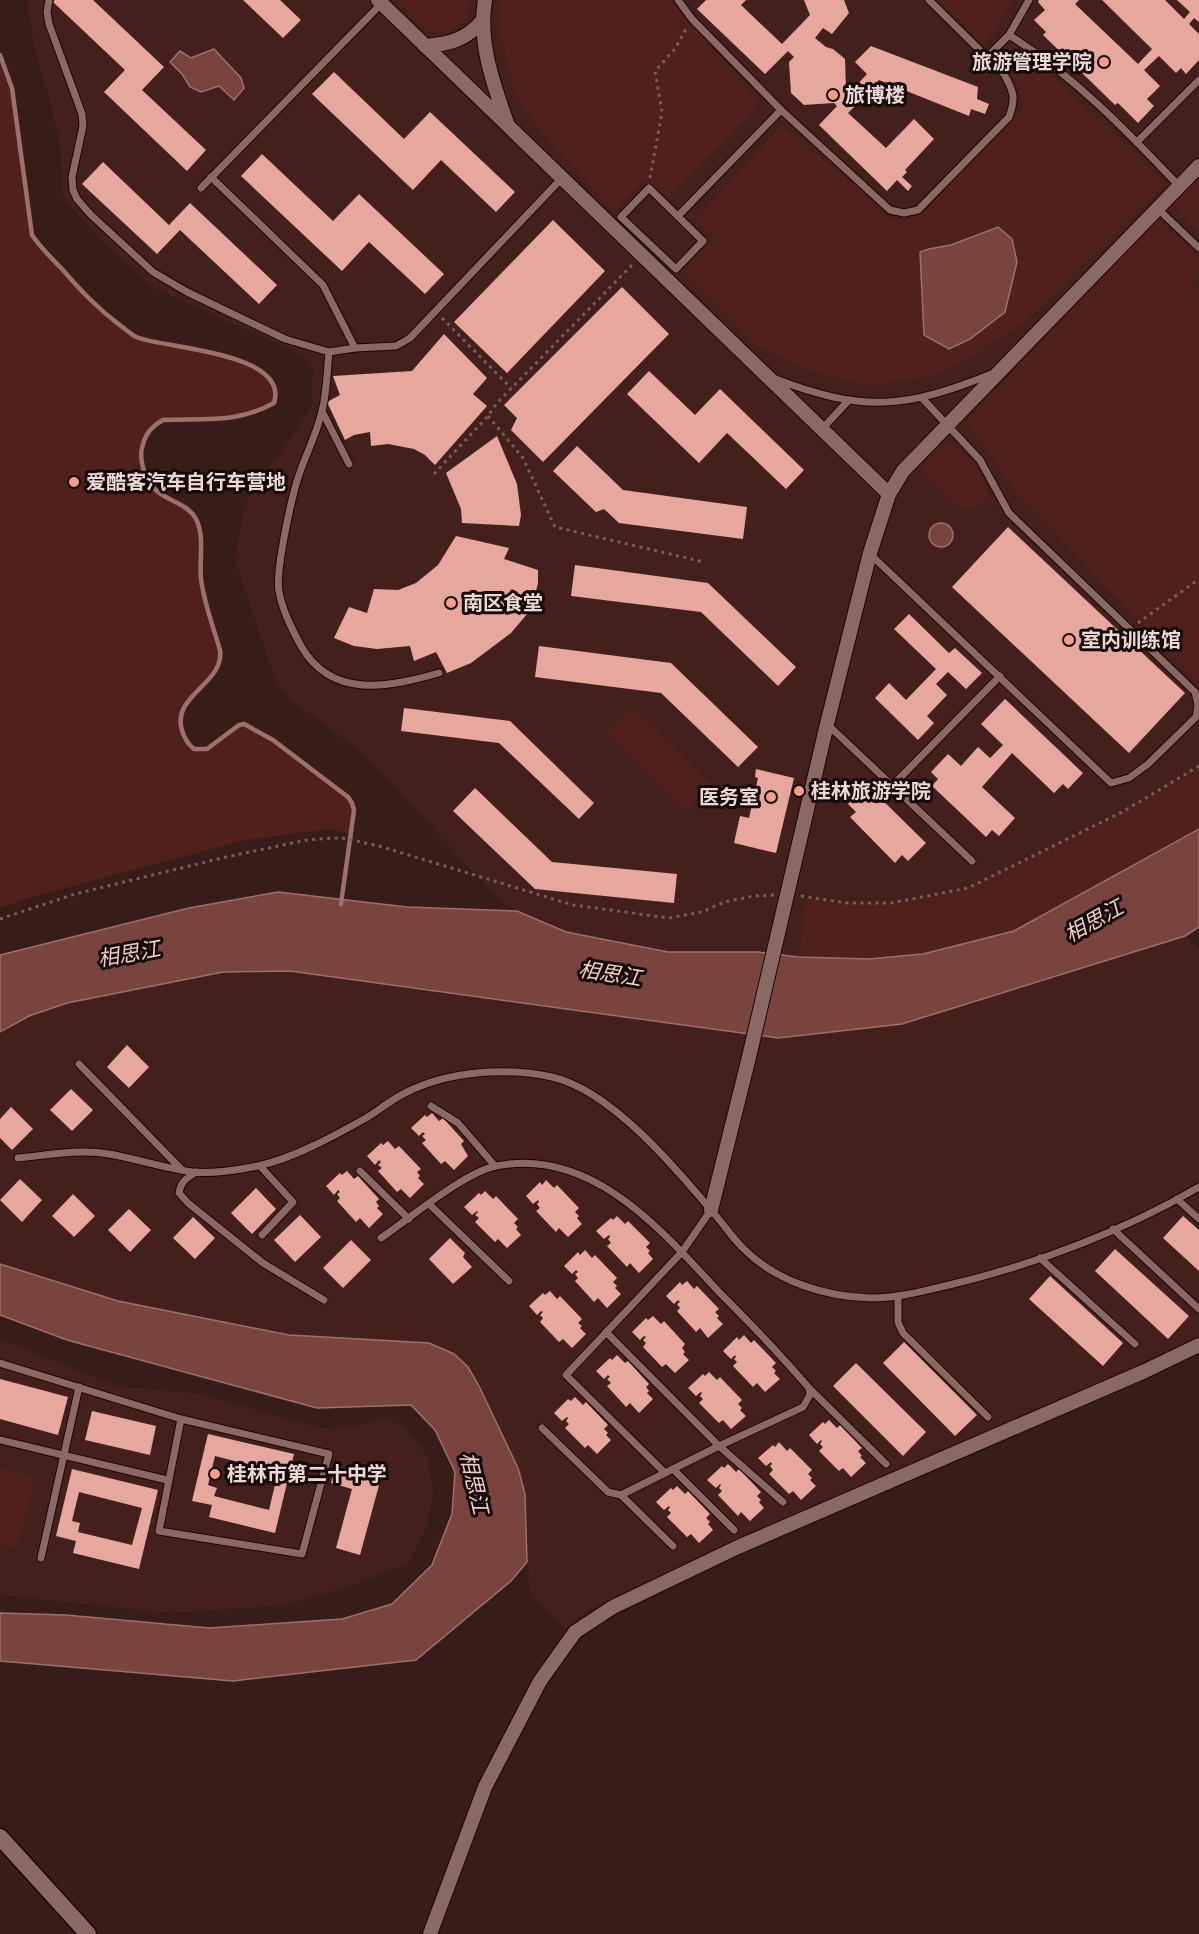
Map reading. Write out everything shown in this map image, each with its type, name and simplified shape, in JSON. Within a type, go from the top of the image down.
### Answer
[{"type":"street","points":[[485,0],[482,21],[485,48],[496,92],[508,126]]},
{"type":"street","points":[[379,1],[562,178],[646,250],[766,375],[889,494]]},
{"type":"street","points":[[425,46],[445,45],[460,40],[482,21]]},
{"type":"street","points":[[711,1210],[826,724],[870,554],[889,494],[903,471],[1199,166]]},
{"type":"street","points":[[430,1934],[485,1787],[540,1681],[575,1632],[613,1607],[738,1547],[1145,1371],[1199,1345]]},
{"type":"street","points":[[0,1837],[88,1934]]},
{"type":"lane","points":[[49,0],[47,12],[49,24],[82,114],[83,126],[72,177],[73,190],[77,199],[90,215],[153,272],[187,292],[285,339],[329,352],[399,345],[413,335],[562,178]]},
{"type":"lane","points":[[678,0],[692,19],[781,110],[890,210],[904,213],[918,210],[1009,117],[1014,103],[1012,89],[1004,74],[929,0]]},
{"type":"lane","points":[[986,58],[1009,35],[1029,0]]},
{"type":"lane","points":[[201,188],[379,1]]},
{"type":"lane","points":[[1009,35],[1068,76],[1179,186]]},
{"type":"lane","points":[[1137,142],[1199,80]]},
{"type":"lane","points":[[678,216],[781,110]]},
{"type":"lane","points":[[211,177],[323,285],[355,348]]},
{"type":"lane","points":[[649,188],[703,241],[676,269],[646,250],[621,217],[649,188]]},
{"type":"lane","points":[[1158,208],[1199,248]]},
{"type":"lane","points":[[329,352],[322,411],[298,478],[279,575],[279,591],[290,625],[311,661],[336,680],[353,685],[394,684],[439,673]]},
{"type":"lane","points":[[766,375],[821,394],[871,404],[896,403],[941,394],[1002,370]]},
{"type":"lane","points":[[870,554],[1112,783],[1130,778],[1148,764],[1196,717],[1198,705],[1195,692],[1009,513],[980,460],[949,424],[921,398]]},
{"type":"lane","points":[[822,429],[848,401]]},
{"type":"lane","points":[[322,411],[349,464]]},
{"type":"lane","points":[[892,786],[1000,676]]},
{"type":"lane","points":[[826,724],[972,861]]},
{"type":"lane","points":[[79,1064],[182,1170]]},
{"type":"lane","points":[[18,1158],[90,1152],[196,1172],[218,1172],[260,1166],[300,1152],[364,1119],[424,1084],[476,1073],[515,1072],[553,1078],[569,1082],[620,1114],[659,1152],[747,1252],[774,1272],[807,1288],[870,1298],[898,1296],[972,1280],[1040,1258],[1113,1229],[1199,1187]]},
{"type":"lane","points":[[431,1106],[458,1123],[495,1166]]},
{"type":"lane","points":[[381,1238],[469,1177],[495,1166],[546,1164],[588,1178],[627,1201],[682,1252],[809,1388],[886,1464]]},
{"type":"lane","points":[[260,1166],[293,1202],[262,1235]]},
{"type":"lane","points":[[360,1171],[409,1219]]},
{"type":"lane","points":[[196,1172],[185,1179],[180,1187],[179,1193],[188,1203],[263,1263],[324,1299]]},
{"type":"lane","points":[[1177,1199],[1199,1219]]},
{"type":"lane","points":[[430,1204],[509,1281]]},
{"type":"lane","points":[[665,1473],[566,1375],[682,1252],[711,1210]]},
{"type":"lane","points":[[1113,1229],[1199,1309]]},
{"type":"lane","points":[[1040,1258],[1135,1344]]},
{"type":"lane","points":[[898,1296],[898,1322],[903,1333],[988,1418]]},
{"type":"lane","points":[[606,1332],[719,1446],[783,1502]]},
{"type":"lane","points":[[0,1362],[181,1419],[329,1454],[302,1554],[159,1531],[167,1480],[181,1419]]},
{"type":"lane","points":[[41,1558],[79,1387]]},
{"type":"lane","points":[[621,1495],[803,1407],[810,1395],[809,1388]]},
{"type":"lane","points":[[543,1428],[608,1492],[621,1495],[673,1546]]},
{"type":"lane","points":[[0,1440],[167,1480]]},
{"type":"lane","points":[[673,1469],[734,1530]]},
{"type":"path","points":[[649,188],[662,112],[655,71],[675,50],[692,19]]},
{"type":"path","points":[[434,474],[511,388],[646,250]]},
{"type":"path","points":[[435,311],[511,388]]},
{"type":"path","points":[[488,416],[523,458],[555,526],[704,562]]},
{"type":"path","points":[[1130,630],[1199,579]]},
{"type":"path","points":[[808,897],[847,903],[891,903],[968,888],[1124,811],[1199,766]]},
{"type":"path","points":[[0,919],[75,894],[226,857],[307,840],[342,838],[379,846],[573,905],[669,918],[702,912],[734,900],[786,894]]},
{"type":"shaded area","name":"桂林旅游学院","points":[[28,0],[1199,0],[1199,829],[1014,931],[902,1024],[1185,936],[1199,950],[1199,1338],[679,1569],[588,1611],[565,1629],[535,1597],[529,1587],[525,1494],[454,1354],[429,1343],[289,1335],[118,1301],[0,1264],[0,1032],[29,1016],[66,1003],[223,972],[290,971],[738,1031],[757,952],[668,952],[566,932],[517,911],[495,895],[363,753],[289,699],[273,673],[235,560],[245,503],[311,408],[313,368],[303,356],[152,287],[106,245],[74,211],[62,194],[61,151],[35,50]]},
{"type":"shaded area","points":[[397,0],[468,0],[466,18],[448,33],[429,32]]},
{"type":"shaded area","points":[[499,0],[669,0],[760,103],[668,198],[645,179],[615,212],[537,127],[515,93],[497,23]]},
{"type":"shaded area","points":[[939,0],[1013,0],[994,32],[983,43]]},
{"type":"shaded area","points":[[1010,42],[1032,56],[1166,184],[1020,326],[959,364],[927,377],[865,386],[803,368],[756,344],[682,272],[714,240],[695,220],[782,126],[854,185],[883,215],[904,222],[924,211],[1022,110],[1018,86],[996,56]]},
{"type":"shaded area","name":"爱酷客汽车自行车营地","points":[[0,55],[12,88],[32,235],[39,244],[97,306],[136,337],[222,355],[245,363],[263,373],[274,386],[274,403],[255,413],[227,419],[163,420],[149,429],[142,446],[142,466],[151,487],[189,511],[196,519],[200,532],[201,578],[221,656],[218,667],[185,705],[180,725],[184,738],[194,749],[200,750],[213,746],[241,724],[279,743],[348,797],[353,810],[350,833],[327,829],[246,840],[31,897],[0,908]]},
{"type":"shaded area","points":[[1199,177],[1199,232],[1171,205]]},
{"type":"shaded area","points":[[1156,217],[1199,257],[1199,276],[1191,285],[1199,293],[1199,683],[1015,491],[967,421]]},
{"type":"shaded area","points":[[948,440],[967,458],[986,487],[988,496],[981,503],[964,511],[919,469]]},
{"type":"shaded area","points":[[632,707],[711,784],[686,810],[607,733]]},
{"type":"shaded area","points":[[1199,766],[1199,829],[1014,931],[923,954],[869,959],[798,957],[808,897],[847,903],[891,903],[968,888],[1124,811]]},
{"type":"shaded area","name":"桂林市第二十中学","points":[[0,1339],[117,1386],[200,1394],[319,1428],[357,1426],[384,1417],[405,1427],[427,1456],[433,1492],[427,1526],[408,1564],[356,1584],[288,1605],[169,1613],[0,1595]]},
{"type":"shaded area","points":[[0,1468],[35,1477],[17,1548],[0,1543]]},
{"type":"water","points":[[214,49],[241,78],[244,88],[234,100],[219,86],[201,92],[190,87],[182,74],[170,62],[180,51],[191,58]]},
{"type":"water","points":[[998,227],[1012,239],[1017,262],[1005,312],[970,339],[949,349],[924,335],[920,252],[951,245]]},
{"type":"water","points":[[941,523],[950,526],[953,535],[950,544],[941,547],[932,544],[929,535],[932,526]]},
{"type":"water","name":"相思江","points":[[1199,829],[1199,927],[1185,936],[902,1024],[778,1038],[290,971],[223,972],[67,1003],[29,1016],[0,1032],[0,955],[189,908],[278,892],[407,907],[517,911],[566,932],[668,952],[757,952],[798,957],[869,959],[923,954],[1014,931]]},
{"type":"water","name":"相思江","points":[[0,1264],[118,1301],[289,1335],[429,1343],[454,1354],[468,1367],[479,1386],[518,1468],[525,1494],[527,1562],[511,1581],[416,1660],[233,1681],[0,1661],[0,1613],[66,1615],[209,1628],[342,1619],[392,1604],[432,1565],[452,1514],[455,1472],[435,1430],[411,1405],[317,1408],[67,1340],[0,1315]]},
{"type":"building","points":[[55,0],[93,0],[164,67],[142,90],[206,150],[187,171],[104,92],[125,70],[53,2]]},
{"type":"building","points":[[243,0],[280,0],[301,20],[283,38]]},
{"type":"building","name":"旅博楼","points":[[706,0],[746,0],[741,5],[782,44],[810,15],[804,0],[844,0],[849,13],[832,34],[823,28],[815,38],[845,59],[846,89],[853,89],[867,74],[855,62],[871,46],[978,87],[977,99],[989,104],[985,114],[971,109],[969,116],[879,80],[869,91],[875,96],[868,103],[863,98],[848,113],[886,148],[914,119],[934,139],[905,170],[907,172],[902,177],[912,186],[908,191],[897,180],[887,191],[819,125],[837,106],[834,103],[804,105],[791,93],[789,62],[794,57],[788,51],[765,74],[697,9]]},
{"type":"building","name":"旅游管理学院","points":[[1039,0],[1079,0],[1075,4],[1138,64],[1152,49],[1102,0],[1165,0],[1184,19],[1190,12],[1177,0],[1199,0],[1199,22],[1194,18],[1189,24],[1199,34],[1199,60],[1186,74],[1181,68],[1176,73],[1159,56],[1144,70],[1160,86],[1147,99],[1154,106],[1138,123],[1118,103],[1115,105],[1043,35],[1046,32],[1034,20],[1045,10],[1038,2]]},
{"type":"building","points":[[334,72],[404,139],[430,112],[515,192],[496,212],[441,160],[413,190],[312,94]]},
{"type":"building","points":[[262,154],[333,221],[359,194],[444,274],[425,294],[369,242],[342,271],[241,176]]},
{"type":"building","points":[[103,162],[169,225],[190,203],[277,285],[259,304],[180,230],[157,254],[82,184]]},
{"type":"building","points":[[553,220],[605,271],[507,373],[454,322]]},
{"type":"building","points":[[622,287],[669,334],[543,462],[511,430],[517,418],[504,405]]},
{"type":"building","points":[[444,334],[487,378],[473,394],[487,406],[435,465],[425,455],[414,449],[388,444],[371,446],[370,432],[354,435],[345,440],[327,402],[340,395],[333,376],[412,371]]},
{"type":"building","points":[[649,371],[695,415],[720,389],[804,470],[786,489],[727,433],[699,463],[627,394]]},
{"type":"building","points":[[497,436],[517,484],[521,515],[519,526],[462,523],[461,509],[446,473]]},
{"type":"building","points":[[577,446],[623,490],[747,507],[743,539],[619,523],[604,509],[596,512],[553,471]]},
{"type":"building","name":"室内训练馆","points":[[1008,527],[1185,693],[1129,753],[952,587]]},
{"type":"building","name":"南区食堂","points":[[456,536],[509,548],[504,559],[538,570],[538,583],[528,613],[511,633],[471,663],[447,673],[436,652],[414,661],[410,646],[377,649],[354,646],[334,638],[349,607],[367,613],[374,589],[398,590],[416,583],[438,565]]},
{"type":"building","points":[[575,565],[708,583],[796,667],[778,686],[701,612],[571,596]]},
{"type":"building","points":[[909,614],[949,653],[955,648],[982,673],[966,689],[948,672],[936,684],[947,695],[927,716],[934,723],[918,740],[875,698],[889,683],[906,700],[936,669],[894,629]]},
{"type":"building","points":[[539,646],[671,663],[758,747],[738,767],[661,693],[535,677]]},
{"type":"building","points":[[1005,699],[1083,773],[1068,789],[1063,784],[1054,793],[1012,753],[982,787],[1015,818],[999,836],[992,830],[986,837],[932,786],[938,779],[931,772],[948,754],[961,766],[978,747],[990,758],[1003,745],[981,724]]},
{"type":"building","points":[[404,708],[510,721],[594,803],[579,819],[499,743],[401,731]]},
{"type":"building","name":"医务室","points":[[756,769],[794,778],[776,853],[734,843],[740,816],[749,818],[758,778],[755,777]]},
{"type":"building","points":[[867,785],[926,843],[908,861],[902,855],[895,863],[850,817],[856,812],[848,804]]},
{"type":"building","points":[[475,788],[552,862],[677,874],[674,903],[535,889],[453,811]]},
{"type":"building","points":[[127,1045],[149,1067],[129,1088],[107,1067]]},
{"type":"building","points":[[71,1089],[93,1110],[72,1131],[50,1110]]},
{"type":"building","points":[[11,1107],[33,1129],[12,1150],[0,1138],[0,1119]]},
{"type":"building","points":[[432,1113],[439,1121],[443,1118],[464,1141],[461,1144],[468,1156],[454,1170],[445,1161],[441,1164],[422,1143],[426,1140],[422,1136],[425,1134],[423,1132],[419,1136],[411,1128],[425,1115],[427,1117]]},
{"type":"building","points":[[388,1141],[395,1149],[399,1146],[421,1169],[417,1172],[420,1176],[418,1178],[424,1184],[410,1198],[401,1189],[397,1192],[378,1171],[382,1168],[378,1165],[381,1162],[379,1160],[375,1165],[367,1156],[381,1143],[383,1145]]},
{"type":"building","points":[[347,1171],[354,1179],[358,1176],[379,1199],[376,1202],[379,1206],[377,1208],[383,1214],[369,1228],[360,1218],[356,1222],[337,1201],[340,1198],[337,1194],[340,1192],[338,1190],[334,1195],[326,1186],[340,1173],[342,1175]]},
{"type":"building","points":[[20,1179],[42,1200],[22,1222],[0,1200]]},
{"type":"building","points":[[546,1180],[554,1188],[557,1185],[579,1208],[575,1212],[582,1224],[568,1237],[559,1228],[556,1232],[536,1211],[540,1208],[537,1204],[538,1200],[533,1204],[526,1196],[540,1182],[542,1185]]},
{"type":"building","points":[[256,1188],[276,1209],[252,1234],[231,1213]]},
{"type":"building","points":[[485,1191],[493,1199],[496,1196],[518,1219],[514,1223],[521,1235],[507,1248],[498,1239],[495,1242],[475,1222],[479,1218],[475,1215],[477,1211],[472,1215],[464,1207],[479,1193],[481,1195]]},
{"type":"building","points":[[73,1194],[95,1216],[74,1237],[52,1216]]},
{"type":"building","points":[[129,1209],[151,1230],[130,1252],[108,1230]]},
{"type":"building","points":[[300,1215],[321,1237],[295,1262],[274,1240]]},
{"type":"building","points":[[617,1216],[625,1224],[628,1221],[650,1243],[646,1247],[653,1259],[639,1273],[630,1263],[627,1267],[607,1246],[611,1243],[608,1239],[609,1235],[604,1239],[596,1231],[611,1218],[613,1220]]},
{"type":"building","points":[[1183,1216],[1199,1230],[1199,1271],[1163,1238]]},
{"type":"building","points":[[193,1217],[215,1238],[195,1259],[173,1238]]},
{"type":"building","points":[[450,1238],[465,1253],[463,1257],[472,1267],[453,1284],[429,1259]]},
{"type":"building","points":[[351,1240],[371,1260],[343,1288],[323,1268]]},
{"type":"building","points":[[1115,1249],[1189,1316],[1168,1339],[1095,1271]]},
{"type":"building","points":[[585,1250],[592,1258],[595,1255],[617,1278],[613,1282],[621,1294],[607,1308],[598,1298],[594,1302],[575,1281],[578,1278],[575,1274],[578,1272],[576,1270],[572,1274],[564,1266],[578,1252],[580,1255]]},
{"type":"building","points":[[1050,1276],[1123,1343],[1103,1366],[1029,1299]]},
{"type":"building","points":[[687,1281],[694,1289],[697,1286],[719,1309],[715,1312],[723,1324],[708,1338],[700,1328],[696,1332],[677,1311],[680,1308],[677,1304],[680,1302],[678,1300],[674,1304],[666,1296],[680,1282],[682,1285]]},
{"type":"building","points":[[550,1291],[557,1299],[560,1296],[582,1319],[578,1323],[586,1334],[572,1348],[563,1339],[559,1342],[540,1322],[543,1318],[540,1315],[543,1312],[537,1315],[529,1306],[543,1293],[545,1295]]},
{"type":"building","points":[[653,1316],[661,1324],[664,1321],[685,1344],[682,1348],[685,1352],[683,1354],[689,1360],[675,1373],[666,1364],[662,1367],[643,1347],[646,1343],[643,1340],[646,1337],[640,1340],[632,1332],[646,1318],[648,1320]]},
{"type":"building","points":[[744,1335],[751,1343],[754,1340],[776,1363],[772,1367],[780,1379],[765,1392],[757,1383],[753,1387],[733,1366],[737,1362],[734,1359],[735,1355],[731,1359],[723,1351],[737,1337],[739,1340]]},
{"type":"building","points":[[904,1342],[977,1415],[955,1436],[883,1363]]},
{"type":"building","points":[[617,1355],[625,1363],[628,1361],[649,1384],[646,1387],[649,1391],[647,1393],[653,1399],[639,1413],[630,1403],[626,1407],[607,1386],[611,1383],[607,1379],[610,1377],[608,1375],[604,1379],[596,1371],[610,1358],[612,1360]]},
{"type":"building","points":[[856,1363],[926,1432],[903,1456],[833,1386]]},
{"type":"building","points":[[709,1372],[717,1380],[720,1377],[742,1400],[738,1404],[746,1416],[731,1429],[723,1420],[719,1423],[699,1403],[703,1399],[700,1396],[701,1392],[696,1396],[688,1388],[703,1374],[705,1376]]},
{"type":"building","points":[[0,1379],[68,1397],[58,1435],[0,1419]]},
{"type":"building","points":[[575,1397],[583,1405],[586,1402],[608,1425],[604,1429],[611,1440],[597,1454],[588,1445],[585,1448],[565,1428],[569,1424],[566,1421],[567,1417],[562,1421],[554,1413],[568,1399],[571,1401]]},
{"type":"building","points":[[92,1411],[156,1426],[150,1455],[85,1440]]},
{"type":"building","points":[[829,1420],[837,1428],[840,1425],[862,1448],[858,1451],[866,1463],[851,1477],[843,1468],[839,1471],[819,1451],[823,1447],[820,1444],[821,1440],[817,1444],[809,1435],[823,1422],[825,1424]]},
{"type":"building","points":[[208,1434],[294,1454],[275,1533],[209,1517],[212,1505],[192,1501]],"holes":[[[215,1456],[278,1472],[269,1510],[214,1496],[217,1488],[208,1485]]]},
{"type":"building","points":[[779,1442],[787,1451],[790,1448],[812,1470],[808,1474],[816,1486],[801,1500],[793,1491],[789,1494],[769,1474],[773,1470],[770,1466],[771,1462],[766,1466],[758,1458]]},
{"type":"building","points":[[728,1464],[736,1472],[739,1469],[761,1492],[757,1496],[764,1508],[750,1521],[741,1512],[738,1516],[718,1495],[722,1491],[719,1488],[720,1484],[716,1488],[707,1480],[722,1466],[724,1468]]},
{"type":"building","points":[[336,1466],[381,1478],[360,1555],[336,1548],[352,1489],[331,1483]]},
{"type":"building","points":[[72,1469],[158,1490],[139,1569],[73,1553],[76,1541],[56,1536]],"holes":[[[79,1492],[142,1508],[132,1545],[78,1532],[80,1523],[72,1521]]]},
{"type":"building","points":[[677,1486],[685,1494],[688,1491],[710,1514],[706,1518],[713,1530],[699,1543],[691,1534],[687,1537],[667,1517],[671,1513],[668,1510],[669,1506],[664,1510],[656,1502],[671,1488],[673,1490]]},
{"type":"waterway","points":[[0,55],[12,88],[32,235],[39,244],[97,306],[136,337],[222,355],[245,363],[263,373],[274,386],[274,403],[260,410],[220,419],[163,420],[147,435],[141,454],[144,471],[155,489],[191,512],[199,526],[202,588],[220,650],[215,672],[184,708],[181,718],[184,736],[194,749],[207,749],[239,725],[244,724],[273,740],[348,797],[354,810],[341,904]]},
{"type":"place","name":"旅游管理学院","points":[[1104,62]]},
{"type":"place","name":"旅博楼","points":[[833,95]]},
{"type":"place","name":"爱酷客汽车自行车营地","points":[[74,482]]},
{"type":"place","name":"南区食堂","points":[[451,603]]},
{"type":"place","name":"室内训练馆","points":[[1069,640]]},
{"type":"place","name":"桂林旅游学院","points":[[799,791]]},
{"type":"place","name":"医务室","points":[[771,797]]},
{"type":"place","name":"桂林市第二十中学","points":[[215,1474]]}]
